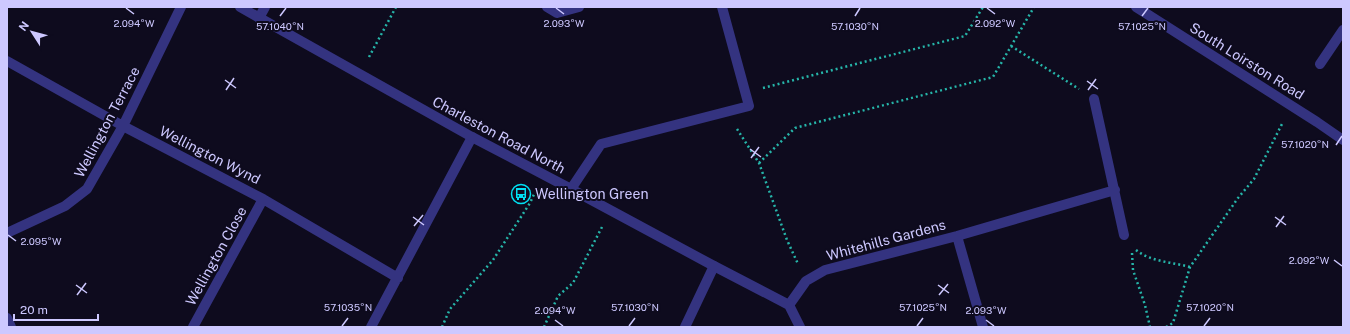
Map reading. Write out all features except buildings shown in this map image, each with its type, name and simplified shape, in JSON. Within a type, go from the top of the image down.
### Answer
[{"type":"street","name":"Wellington Terrace","points":[[7,233],[65,206],[87,189],[123,126],[181,7]]},
{"type":"street","name":"Charleston Road North","points":[[240,7],[472,137],[571,188],[789,305]]},
{"type":"street","points":[[259,18],[265,7]]},
{"type":"street","points":[[547,7],[557,13],[579,7]]},
{"type":"street","points":[[571,188],[601,144],[749,106],[722,7]]},
{"type":"street","name":"South Loirston Road","points":[[1136,7],[1343,140]]},
{"type":"street","points":[[1320,64],[1343,30]]},
{"type":"street","name":"Wellington Wynd","points":[[7,61],[123,126],[263,199],[398,278]]},
{"type":"street","points":[[1094,99],[1124,235]]},
{"type":"street","points":[[371,327],[472,137]]},
{"type":"street","name":"Whitehills Gardens","points":[[789,305],[806,281],[825,270],[957,236],[1115,190]]},
{"type":"street","name":"Wellington Close","points":[[193,327],[263,199]]},
{"type":"street","name":"Whitehills Gardens","points":[[957,236],[983,327]]},
{"type":"street","points":[[685,327],[714,266]]},
{"type":"street","points":[[789,305],[800,327]]},
{"type":"street","points":[[7,318],[11,327]]},
{"type":"path","points":[[359,75],[396,7]]},
{"type":"path","points":[[746,93],[965,36],[983,7]]},
{"type":"path","points":[[759,163],[794,128],[993,77],[1034,7]]},
{"type":"path","points":[[1011,46],[1094,99]]},
{"type":"path","points":[[1166,327],[1173,323],[1190,267],[1238,198],[1254,179],[1292,106]]},
{"type":"path","points":[[726,112],[759,163],[787,240],[806,281]]},
{"type":"path","points":[[442,327],[450,309],[493,260],[530,203],[544,174]]},
{"type":"path","points":[[544,327],[558,296],[573,283],[611,210]]},
{"type":"path","points":[[1150,327],[1145,305],[1133,270],[1132,246],[1142,254],[1154,260],[1174,262],[1190,267]]},
{"type":"place","name":"Wellington Green","points":[[521,194]]}]
